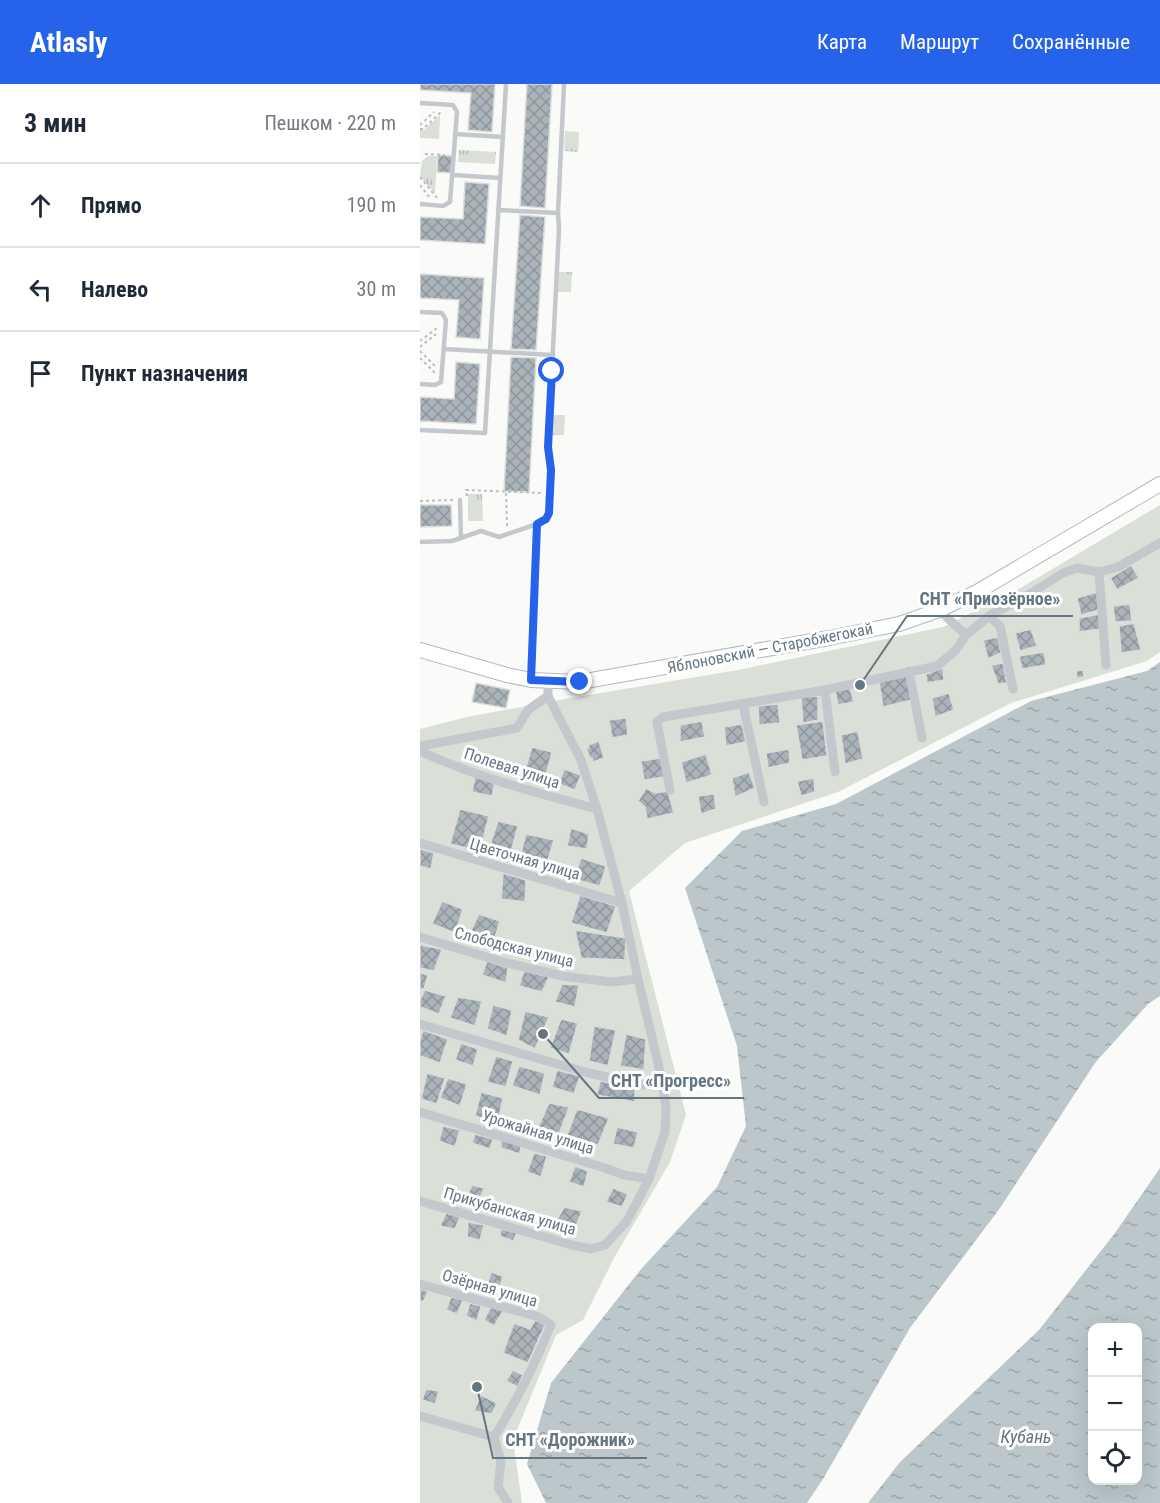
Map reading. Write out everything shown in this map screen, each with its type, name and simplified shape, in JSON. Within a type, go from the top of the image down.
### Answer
[{"type":"street","name":"Яблоновский — Старобжегокай","points":[[420,650],[531,680],[580,682],[899,624],[977,592],[1160,484]]},
{"type":"street","points":[[670,790],[657,722],[663,717],[825,690],[938,666],[955,651],[966,635],[989,616],[1063,573],[1077,568],[1099,572],[1118,567],[1160,543]]},
{"type":"street","points":[[1099,572],[1106,665]]},
{"type":"street","points":[[939,609],[966,635]]},
{"type":"street","points":[[989,616],[1000,626],[1013,689]]},
{"type":"street","points":[[909,671],[922,738]]},
{"type":"street","points":[[549,682],[548,696],[581,760],[597,809],[622,903],[662,1080],[666,1108],[665,1132],[649,1179]]},
{"type":"street","points":[[825,690],[836,772]]},
{"type":"street","points":[[420,746],[517,728],[528,710],[548,696]]},
{"type":"street","points":[[743,704],[764,802]]},
{"type":"street","name":"Полевая улица","points":[[420,751],[526,790],[597,809]]},
{"type":"street","name":"Цветочная улица","points":[[420,843],[622,903]]},
{"type":"street","name":"Слободская улица","points":[[420,937],[503,962],[562,976],[611,982],[638,979]]},
{"type":"street","points":[[420,1024],[603,1077],[641,1085],[662,1080]]},
{"type":"street","name":"Урожайная улица","points":[[420,1112],[624,1175],[649,1179]]},
{"type":"street","name":"Прикубанская улица","points":[[420,1202],[591,1249],[605,1245],[627,1221],[649,1179]]},
{"type":"street","name":"Озёрная улица","points":[[420,1284],[539,1317],[551,1325],[537,1360],[514,1406],[495,1437]]},
{"type":"street","points":[[420,1416],[495,1437],[501,1461],[498,1487],[508,1503]]},
{"type":"lane","points":[[420,430],[484,433],[506,84]]},
{"type":"lane","points":[[420,542],[452,541],[481,531],[499,537],[542,522],[548,516],[551,470],[548,447],[564,84]]},
{"type":"lane","points":[[420,103],[453,105],[457,112],[451,199],[447,205],[420,204]]},
{"type":"lane","points":[[455,134],[503,137]]},
{"type":"lane","points":[[453,176],[500,178]]},
{"type":"lane","points":[[498,210],[558,213]]},
{"type":"lane","points":[[420,312],[442,314],[446,320],[441,382],[435,385],[420,384]]},
{"type":"lane","points":[[444,349],[553,355]]},
{"type":"lane","points":[[460,500],[461,538]]},
{"type":"lane","points":[[531,680],[537,524]]},
{"type":"path","points":[[420,127],[436,110]]},
{"type":"path","points":[[420,127],[423,129],[443,110]]},
{"type":"path","points":[[425,154],[454,155]]},
{"type":"path","points":[[420,177],[436,198]]},
{"type":"path","points":[[420,185],[430,198]]},
{"type":"path","points":[[420,341],[439,326]]},
{"type":"path","points":[[436,367],[420,349],[438,332]]},
{"type":"path","points":[[420,358],[436,374]]},
{"type":"path","points":[[420,501],[467,500],[466,490],[550,494]]},
{"type":"path","points":[[506,492],[507,535]]},
{"type":"green space","points":[[440,115],[439,139],[420,138],[420,130],[424,130]]},
{"type":"green space","points":[[565,131],[579,132],[578,152],[564,151]]},
{"type":"green space","points":[[459,150],[496,152],[495,164],[458,162]]},
{"type":"green space","points":[[428,156],[437,156],[435,194],[420,176],[422,161]]},
{"type":"green space","points":[[559,272],[572,272],[571,292],[558,292]]},
{"type":"green space","points":[[553,415],[565,415],[564,435],[552,435]]},
{"type":"green space","points":[[468,494],[482,494],[483,521],[468,521]]},
{"type":"green space","points":[[1160,505],[1160,652],[1147,661],[1011,703],[838,792],[685,843],[629,891],[686,1115],[670,1162],[614,1258],[583,1320],[556,1335],[513,1440],[522,1503],[420,1503],[420,729],[467,717],[738,670],[943,627],[1017,590]]},
{"type":"water","points":[[1160,662],[1160,996],[1148,1004],[1095,1063],[1000,1208],[910,1328],[807,1503],[546,1503],[527,1464],[551,1383],[642,1268],[717,1187],[746,1126],[737,1046],[685,888],[742,831],[836,804],[1031,701],[1147,671]]},
{"type":"water","name":"Кубань","points":[[1160,1168],[1160,1503],[868,1503],[900,1462],[1039,1330],[1115,1233]]},
{"type":"building","points":[[420,84],[495,84],[492,132],[468,130],[471,93],[420,90]]},
{"type":"building","points":[[527,84],[552,84],[545,208],[520,206]]},
{"type":"building","points":[[438,155],[452,156],[451,173],[437,172]]},
{"type":"building","points":[[465,182],[489,184],[485,244],[420,240],[420,217],[463,219]]},
{"type":"building","points":[[520,215],[545,217],[536,350],[511,349]]},
{"type":"building","points":[[420,274],[484,278],[480,339],[456,337],[459,300],[420,298]]},
{"type":"building","points":[[511,357],[536,358],[529,492],[504,491]]},
{"type":"building","points":[[456,362],[480,364],[476,424],[420,421],[420,397],[454,399]]},
{"type":"building","points":[[420,505],[451,505],[452,526],[420,527]]},
{"type":"building","points":[[1131,565],[1139,578],[1117,590],[1110,578]]},
{"type":"building","points":[[1097,592],[1099,610],[1081,615],[1077,598]]},
{"type":"building","points":[[1130,604],[1132,621],[1115,622],[1113,606]]},
{"type":"building","points":[[1100,614],[1101,629],[1079,632],[1079,618]]},
{"type":"building","points":[[1134,623],[1141,650],[1121,653],[1119,626]]},
{"type":"building","points":[[1031,629],[1037,646],[1020,651],[1015,633]]},
{"type":"building","points":[[998,637],[1001,653],[988,659],[983,640]]},
{"type":"building","points":[[1044,652],[1046,665],[1022,669],[1019,656]]},
{"type":"building","points":[[1003,663],[1007,683],[998,684],[991,665]]},
{"type":"building","points":[[943,668],[944,680],[927,683],[926,674]]},
{"type":"building","points":[[1083,670],[1084,677],[1077,678],[1076,671]]},
{"type":"building","points":[[907,675],[911,700],[883,707],[879,682]]},
{"type":"building","points":[[476,683],[510,690],[506,708],[472,702]]},
{"type":"building","points":[[850,688],[854,702],[838,705],[835,691]]},
{"type":"building","points":[[949,693],[954,710],[935,717],[932,698]]},
{"type":"building","points":[[818,696],[818,720],[803,723],[801,697]]},
{"type":"building","points":[[778,704],[780,723],[759,725],[758,706]]},
{"type":"building","points":[[626,718],[628,735],[612,738],[609,720]]},
{"type":"building","points":[[702,721],[705,737],[680,742],[680,725]]},
{"type":"building","points":[[823,721],[827,756],[802,760],[796,725]]},
{"type":"building","points":[[742,724],[746,742],[726,746],[724,727]]},
{"type":"building","points":[[858,731],[863,759],[845,764],[841,735]]},
{"type":"building","points":[[599,741],[604,758],[593,762],[586,748]]},
{"type":"building","points":[[532,747],[552,752],[544,783],[523,777]]},
{"type":"building","points":[[789,749],[790,763],[768,768],[766,753]]},
{"type":"building","points":[[706,754],[712,775],[686,783],[681,762]]},
{"type":"building","points":[[661,758],[664,777],[644,780],[641,761]]},
{"type":"building","points":[[564,769],[581,775],[575,790],[559,784]]},
{"type":"building","points":[[749,772],[755,788],[735,797],[732,778]]},
{"type":"building","points":[[475,777],[495,782],[492,796],[472,792]]},
{"type":"building","points":[[814,778],[815,792],[801,796],[797,781]]},
{"type":"building","points":[[646,788],[655,793],[668,791],[674,813],[647,819],[645,807],[638,801]]},
{"type":"building","points":[[714,794],[716,809],[701,814],[698,796]]},
{"type":"building","points":[[460,809],[489,816],[480,851],[450,844]]},
{"type":"building","points":[[498,821],[518,826],[509,859],[487,854]]},
{"type":"building","points":[[571,828],[589,834],[587,849],[567,846]]},
{"type":"building","points":[[526,834],[554,840],[546,866],[519,860]]},
{"type":"building","points":[[420,849],[434,853],[431,869],[420,866]]},
{"type":"building","points":[[581,858],[606,866],[600,886],[574,879]]},
{"type":"building","points":[[503,873],[526,880],[525,902],[501,899]]},
{"type":"building","points":[[580,895],[616,906],[607,933],[571,923]]},
{"type":"building","points":[[442,901],[463,909],[455,933],[432,924]]},
{"type":"building","points":[[479,914],[500,921],[493,944],[468,937]]},
{"type":"building","points":[[575,930],[626,938],[625,960],[581,958]]},
{"type":"building","points":[[420,945],[442,949],[434,971],[420,968]]},
{"type":"building","points":[[487,961],[508,968],[506,983],[482,975]]},
{"type":"building","points":[[524,971],[549,977],[542,992],[519,986]]},
{"type":"building","points":[[420,973],[428,975],[424,989],[420,989]]},
{"type":"building","points":[[562,984],[579,985],[575,1007],[555,1002]]},
{"type":"building","points":[[425,990],[446,996],[439,1014],[420,1007],[420,1000]]},
{"type":"building","points":[[458,997],[482,1001],[475,1026],[450,1018]]},
{"type":"building","points":[[493,1005],[512,1010],[507,1036],[487,1029]]},
{"type":"building","points":[[525,1011],[549,1017],[535,1049],[518,1040]]},
{"type":"building","points":[[561,1019],[578,1023],[569,1054],[550,1048]]},
{"type":"building","points":[[594,1026],[616,1030],[608,1066],[589,1061]]},
{"type":"building","points":[[423,1030],[448,1039],[440,1063],[420,1056],[420,1040]]},
{"type":"building","points":[[626,1034],[646,1039],[644,1070],[620,1066]]},
{"type":"building","points":[[461,1043],[478,1049],[473,1066],[455,1060]]},
{"type":"building","points":[[496,1056],[513,1061],[506,1087],[487,1082]]},
{"type":"building","points":[[519,1066],[545,1073],[540,1095],[512,1086]]},
{"type":"building","points":[[557,1070],[580,1076],[574,1094],[552,1087]]},
{"type":"building","points":[[427,1073],[445,1078],[437,1104],[421,1099]]},
{"type":"building","points":[[448,1078],[467,1084],[460,1106],[440,1098]]},
{"type":"building","points":[[600,1081],[635,1088],[635,1102],[597,1095]]},
{"type":"building","points":[[481,1092],[503,1098],[498,1122],[475,1116]]},
{"type":"building","points":[[549,1103],[569,1107],[558,1137],[536,1132]]},
{"type":"building","points":[[577,1109],[609,1118],[598,1145],[567,1135]]},
{"type":"building","points":[[443,1126],[460,1130],[455,1147],[439,1141]]},
{"type":"building","points":[[617,1127],[638,1132],[634,1148],[613,1144]]},
{"type":"building","points":[[475,1134],[493,1139],[490,1149],[472,1143]]},
{"type":"building","points":[[501,1140],[521,1145],[520,1154],[501,1148]]},
{"type":"building","points":[[534,1153],[547,1156],[541,1177],[527,1172]]},
{"type":"building","points":[[575,1166],[588,1171],[584,1187],[569,1182]]},
{"type":"building","points":[[472,1185],[484,1188],[477,1208],[464,1203]]},
{"type":"building","points":[[613,1188],[628,1194],[622,1207],[606,1202]]},
{"type":"building","points":[[564,1207],[582,1211],[576,1226],[557,1220]]},
{"type":"building","points":[[446,1213],[460,1217],[455,1229],[440,1226]]},
{"type":"building","points":[[468,1222],[484,1225],[480,1240],[467,1237]]},
{"type":"building","points":[[501,1229],[517,1233],[513,1241],[500,1236]]},
{"type":"building","points":[[491,1272],[503,1276],[499,1290],[487,1285]]},
{"type":"building","points":[[420,1288],[428,1292],[423,1302],[420,1301]]},
{"type":"building","points":[[451,1297],[463,1300],[457,1314],[446,1310]]},
{"type":"building","points":[[470,1303],[481,1306],[477,1321],[466,1316]]},
{"type":"building","points":[[491,1307],[504,1310],[494,1326],[484,1320]]},
{"type":"building","points":[[535,1320],[545,1325],[528,1363],[503,1353],[514,1323],[530,1329]]},
{"type":"building","points":[[513,1370],[523,1375],[518,1387],[506,1381]]},
{"type":"building","points":[[426,1389],[439,1391],[435,1404],[422,1400]]},
{"type":"building","points":[[481,1395],[497,1403],[492,1414],[474,1411]]},
{"type":"place","name":"СНТ «Приозёрное»","points":[[860,685]]},
{"type":"place","name":"СНТ «Прогресс»","points":[[543,1034]]},
{"type":"place","name":"СНТ «Дорожник»","points":[[477,1387]]},
{"type":"route","points":[[552,371],[548,447],[551,470],[549,513],[546,519],[537,524],[531,680],[580,682]]}]
